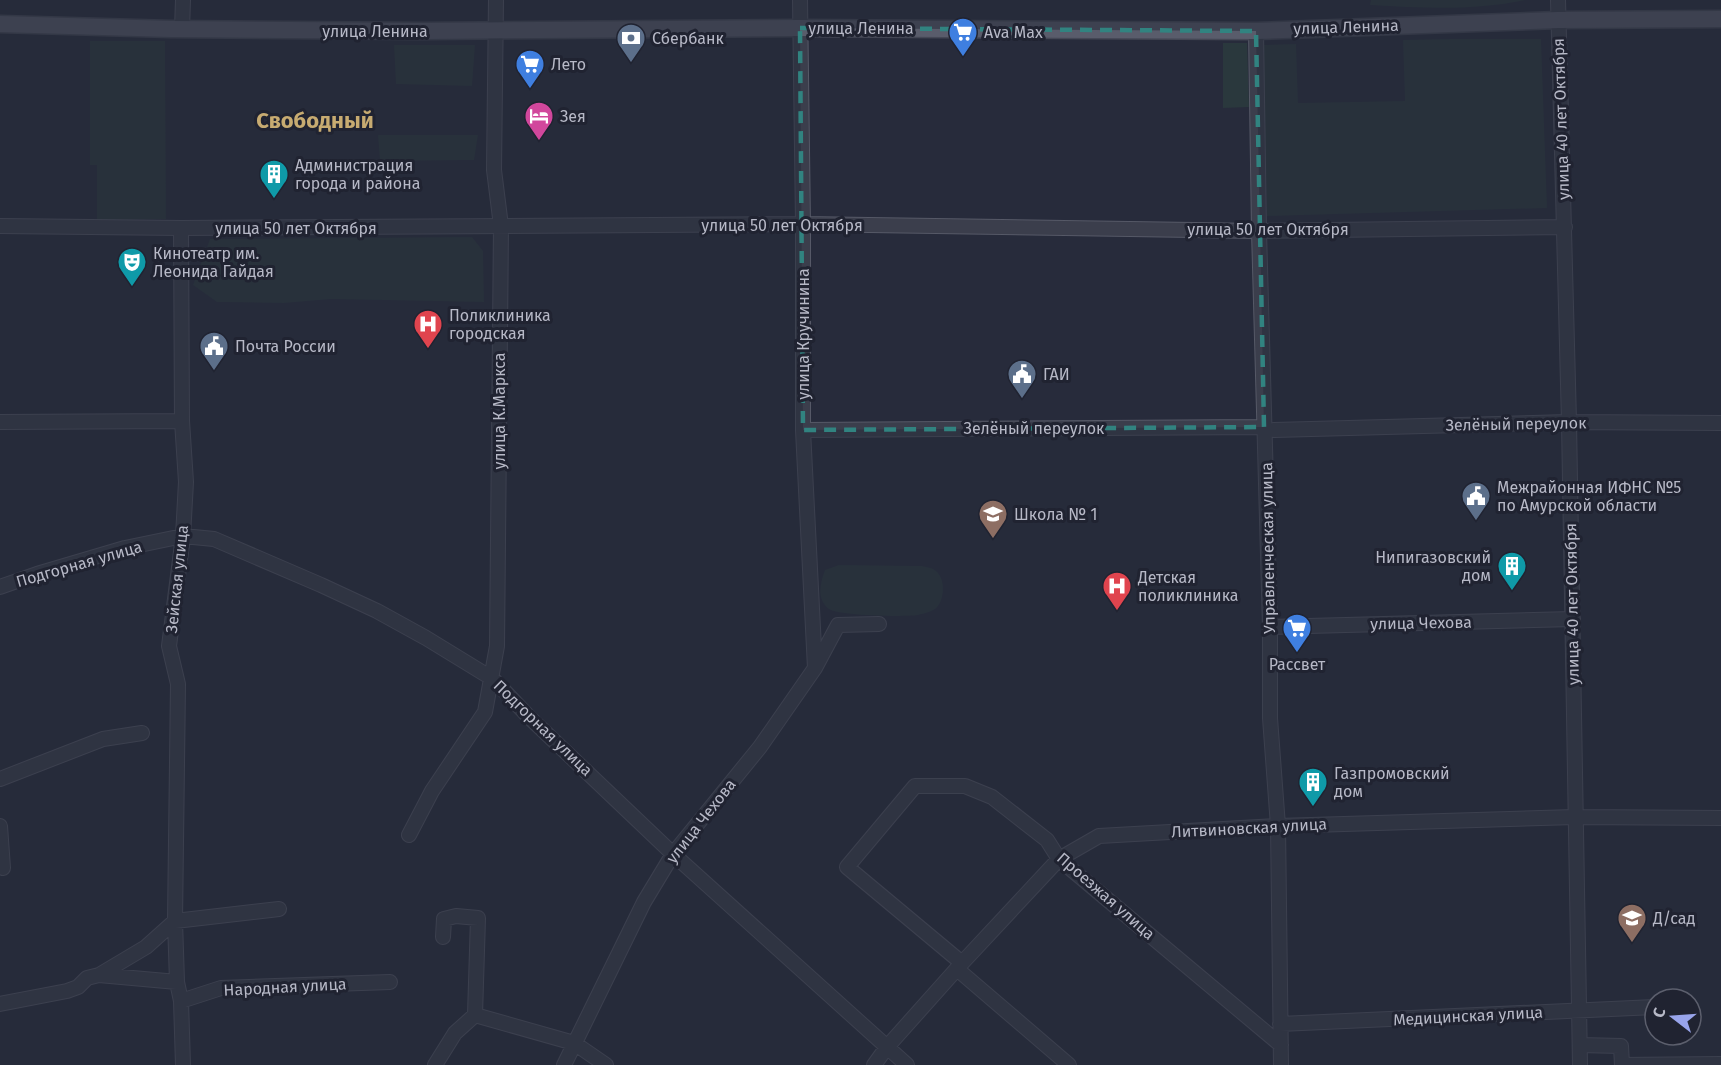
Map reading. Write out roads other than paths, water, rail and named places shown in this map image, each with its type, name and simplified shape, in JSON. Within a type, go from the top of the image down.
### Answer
[{"type":"main road","name":"улица Ленина","points":[[0,24],[182,29],[496,31],[800,28],[1256,30],[1558,20],[1721,19]]},
{"type":"street","points":[[182,29],[183,0]]},
{"type":"street","name":"улица К.Маркса","points":[[409,835],[432,790],[485,712],[493,679],[497,646],[501,226],[494,170],[496,0]]},
{"type":"street","name":"улица Кручинина","points":[[800,0],[803,430],[815,668]]},
{"type":"street","name":"улица 40 лет Октября","points":[[1558,0],[1565,227],[1580,1065]]},
{"type":"street","name":"Управленческая улица","points":[[1256,30],[1259,231],[1269,429],[1270,718],[1278,826],[1281,1065]]},
{"type":"street","name":"улица 50 лет Октября","points":[[0,226],[181,228],[803,224],[1259,231],[1565,227]]},
{"type":"street","name":"Зейская улица","points":[[181,228],[182,421],[186,482],[183,536],[169,646],[178,684],[175,921],[183,1065]]},
{"type":"street","points":[[0,422],[182,421]]},
{"type":"street","name":"Зелёный переулок","points":[[803,430],[1269,429],[1569,422],[1721,423]]},
{"type":"street","name":"Подгорная улица","points":[[0,587],[125,548],[183,536],[214,539],[321,585],[426,638],[493,679],[529,717],[673,854],[907,1065]]},
{"type":"street","name":"улица Чехова","points":[[1270,627],[1573,619]]},
{"type":"street","name":"улица Чехова","points":[[564,1065],[644,902],[673,854],[759,747],[815,668],[838,625],[879,624]]},
{"type":"street","points":[[0,779],[104,739],[142,733]]},
{"type":"street","name":"Проезжая улица","points":[[960,966],[847,867],[915,786],[965,786],[992,797],[1047,840],[1059,859],[1281,1045]]},
{"type":"street","name":"Литвиновская улица","points":[[874,1065],[960,966],[1059,859],[1100,836],[1278,826],[1575,817],[1721,818]]},
{"type":"street","points":[[0,826],[3,867]]},
{"type":"street","points":[[0,1004],[78,987],[87,978],[99,975],[146,947],[175,921],[279,909]]},
{"type":"street","points":[[435,1065],[455,1033],[475,1015],[478,918],[456,916],[444,919],[443,937]]},
{"type":"street","points":[[960,966],[1069,1065]]},
{"type":"street","points":[[99,975],[177,982]]},
{"type":"street","name":"Народная улица","points":[[181,1001],[220,988],[390,982]]},
{"type":"street","name":"Медицинская улица","points":[[1280,1024],[1643,1008]]},
{"type":"street","points":[[475,1015],[574,1043],[606,1065]]},
{"type":"street","points":[[1580,1045],[1621,1046],[1622,1065],[1721,1064]]},
{"type":"place","name":"Ava Max","points":[[963,58]]},
{"type":"place","name":"Сбербанк","points":[[631,64]]},
{"type":"place","name":"Лето","points":[[530,90]]},
{"type":"place","name":"Зея","points":[[539,142]]},
{"type":"place","name":"Администрация города и района","points":[[274,200]]},
{"type":"place","name":"Кинотеатр им. Леонида Гайдая","points":[[132,288]]},
{"type":"place","name":"Поликлиника городская","points":[[428,350]]},
{"type":"place","name":"Почта России","points":[[214,372]]},
{"type":"place","name":"ГАИ","points":[[1022,400]]},
{"type":"place","name":"Межрайонная ИФНС №5 по Амурской области","points":[[1476,522]]},
{"type":"place","name":"Школа № 1","points":[[993,540]]},
{"type":"place","name":"Нипигазовский дом","points":[[1512,592]]},
{"type":"place","name":"Детская поликлиника","points":[[1117,612]]},
{"type":"place","name":"Рассвет","points":[[1297,654]]},
{"type":"place","name":"Газпромовский дом","points":[[1313,808]]},
{"type":"place","name":"Д/сад","points":[[1632,944]]},
{"type":"district","name":"Свободный","points":[[315,120]]}]
